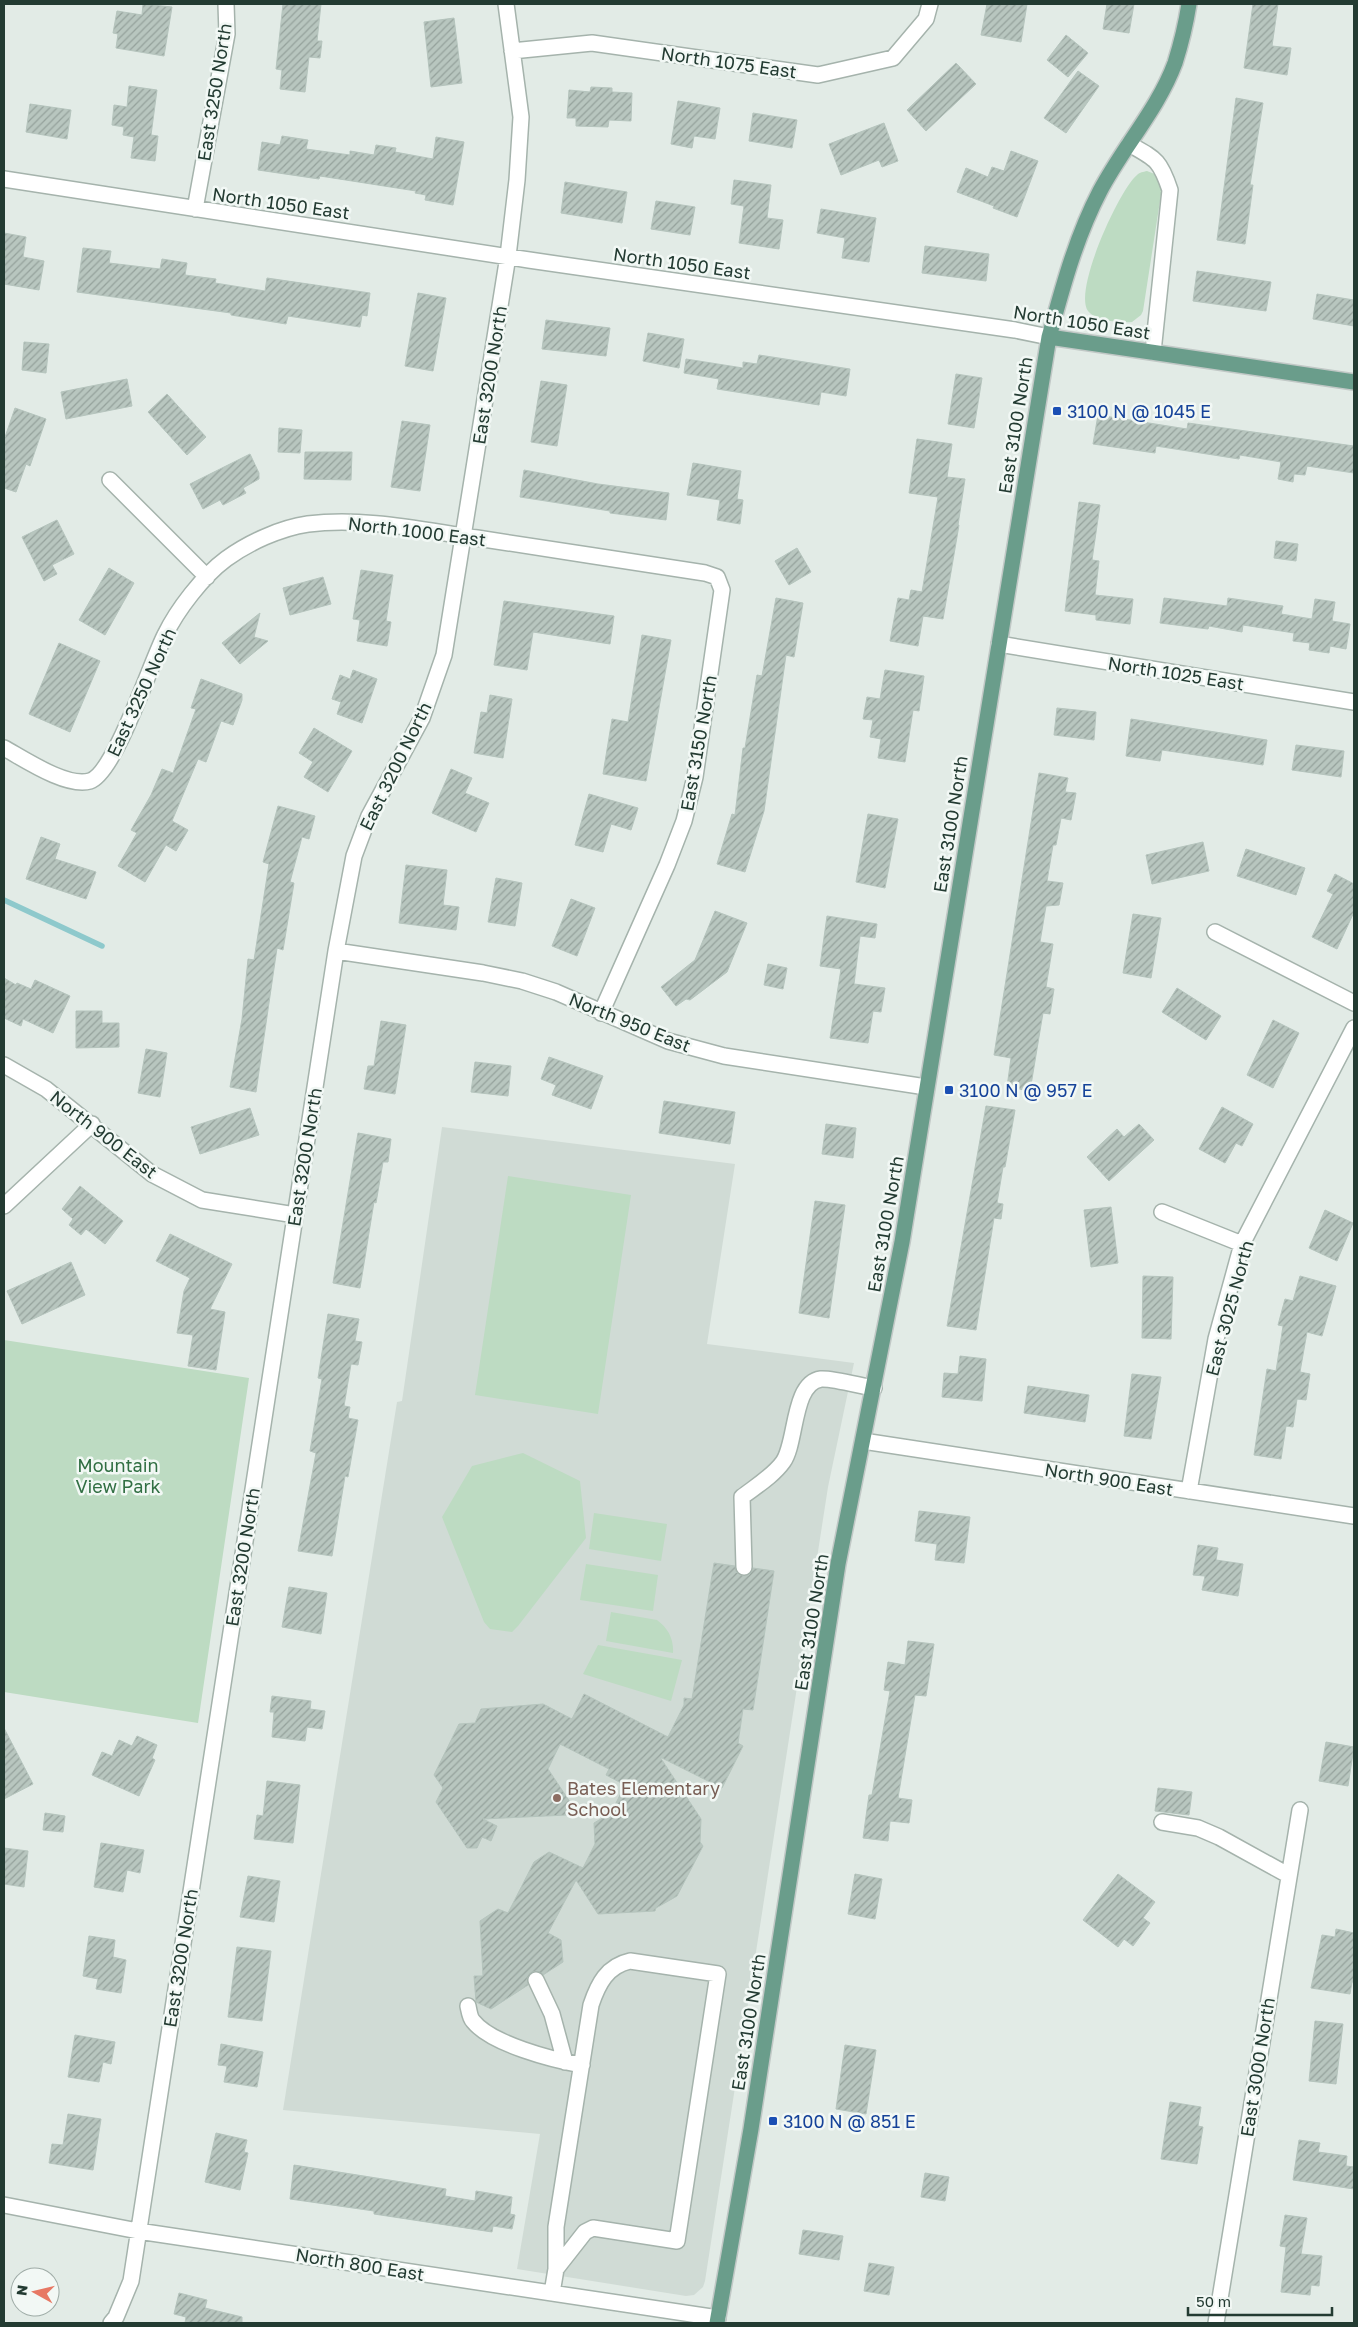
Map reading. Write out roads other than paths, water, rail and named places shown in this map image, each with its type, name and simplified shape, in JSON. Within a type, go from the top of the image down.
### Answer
[{"type":"main road","name":"East 3100 North","points":[[717,2321],[751,2129],[838,1564],[902,1242],[1049,337],[1076,244],[1101,189],[1157,99],[1174,63],[1189,4]]},
{"type":"main road","name":"North 1050 East","points":[[1049,337],[1354,382]]},
{"type":"street","name":"East 3250 North","points":[[195,209],[227,34],[226,4]]},
{"type":"street","name":"East 3200 North","points":[[111,2323],[116,2317],[131,2281],[336,951],[357,848],[369,816],[422,718],[444,655],[508,256],[517,180],[521,117],[506,4]]},
{"type":"street","name":"North 1075 East","points":[[512,51],[592,42],[818,75],[893,58],[926,19],[930,4]]},
{"type":"street","points":[[1129,144],[1153,158],[1163,168],[1170,190],[1153,352]]},
{"type":"street","name":"North 1050 East","points":[[4,180],[1015,330],[1049,337]]},
{"type":"street","points":[[110,480],[207,577]]},
{"type":"street","name":"North 1000 East","points":[[207,577],[226,559],[274,534],[305,524],[365,522],[705,573],[717,578]]},
{"type":"street","name":"East 3250 North","points":[[4,748],[50,773],[69,780],[90,781],[99,776],[116,750],[165,635],[178,612],[207,577]]},
{"type":"street","name":"East 3150 North","points":[[601,1013],[667,865],[684,821],[695,777],[722,590],[717,578]]},
{"type":"street","name":"North 1025 East","points":[[999,644],[1354,702]]},
{"type":"street","points":[[1215,932],[1354,1003]]},
{"type":"street","name":"North 950 East","points":[[336,951],[503,977],[556,992],[668,1041],[724,1056],[926,1087]]},
{"type":"street","name":"East 3025 North","points":[[1189,1491],[1216,1339],[1242,1244],[1354,1028]]},
{"type":"street","name":"North 900 East","points":[[4,1065],[46,1089],[152,1174],[202,1200],[295,1215]]},
{"type":"street","points":[[4,1206],[92,1124]]},
{"type":"street","points":[[1162,1212],[1242,1244]]},
{"type":"street","points":[[744,1567],[742,1497],[783,1463],[790,1448],[801,1397],[810,1384],[820,1379],[874,1388]]},
{"type":"street","name":"North 900 East","points":[[863,1441],[1354,1516]]},
{"type":"street","name":"East 3000 North","points":[[1216,2323],[1300,1810]]},
{"type":"street","points":[[1162,1822],[1198,1828],[1219,1837],[1288,1875]]},
{"type":"street","points":[[552,2293],[556,2268],[556,2227],[596,1990],[610,1970],[621,1963],[630,1961],[718,1974],[677,2241],[593,2228],[585,2232],[556,2268]]},
{"type":"street","points":[[536,1980],[552,2014],[565,2062]]},
{"type":"street","points":[[468,2006],[473,2021],[491,2035],[528,2051],[582,2065]]},
{"type":"street","name":"North 800 East","points":[[4,2205],[138,2231],[552,2293],[717,2321]]},
{"type":"waterway","points":[[4,900],[102,946]]},
{"type":"place","name":"3100 N @ 1045 E","points":[[1057,411]]},
{"type":"place","name":"3100 N @ 957 E","points":[[949,1090]]},
{"type":"place","name":"Bates Elementary School","points":[[557,1798]]},
{"type":"place","name":"3100 N @ 851 E","points":[[773,2121]]},
{"type":"park label","name":"Mountain View Park","points":[[118,1475]]}]
